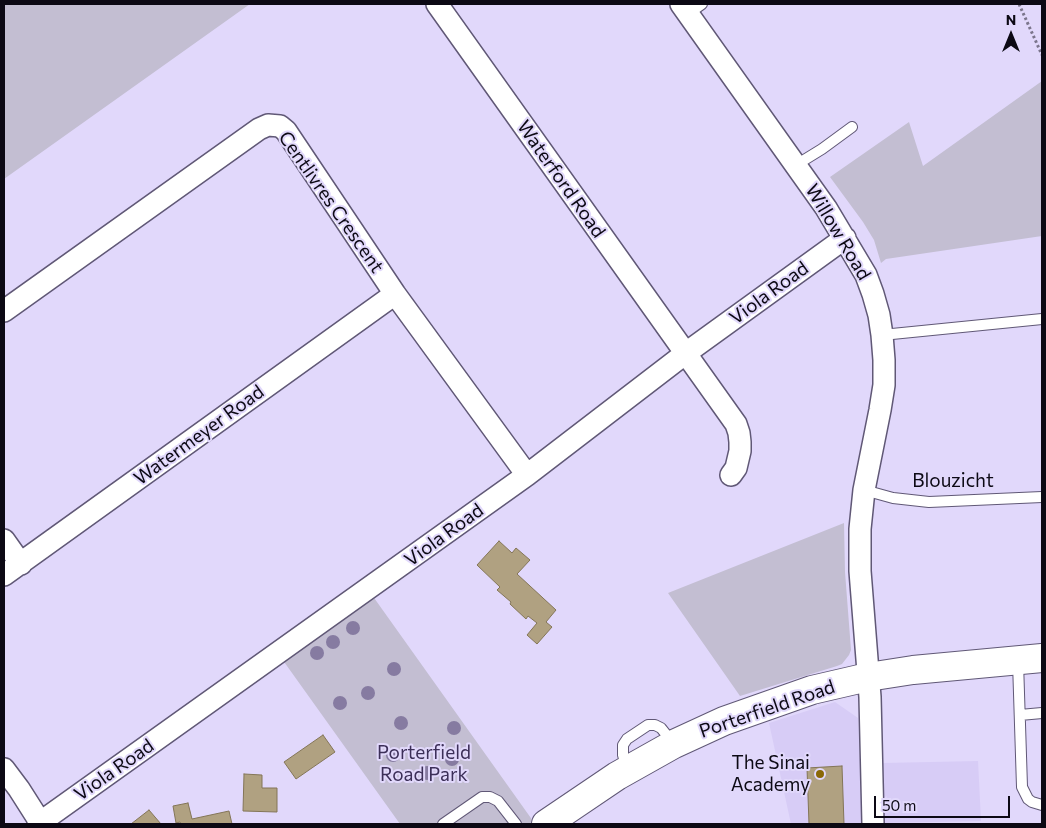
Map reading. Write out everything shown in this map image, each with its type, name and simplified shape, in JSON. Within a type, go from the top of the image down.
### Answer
[{"type":"street","name":"Waterford Road","points":[[437,4],[736,424],[740,442],[739,460],[731,475]]},
{"type":"street","name":"Willow Road","points":[[690,7],[845,238],[866,275],[879,315],[884,360],[884,386],[864,490],[860,529],[860,571],[868,677],[873,824]]},
{"type":"street","name":"Centlivres Crescent","points":[[4,311],[258,128],[268,125],[280,126],[286,131],[395,294],[528,475]]},
{"type":"street","name":"Viola Road","points":[[39,823],[528,475],[686,354],[845,238]]},
{"type":"street","name":"Watermeyer Road","points":[[12,570],[395,294]]},
{"type":"street","points":[[4,540],[12,570]]},
{"type":"street","name":"Porterfield Road","points":[[546,824],[617,776],[674,744],[724,721],[804,692],[868,677],[913,670],[1030,659]]},
{"type":"street","points":[[4,769],[19,789],[39,823]]},
{"type":"lane","points":[[796,165],[852,127]]},
{"type":"lane","points":[[882,335],[1042,320]]},
{"type":"lane","name":"Blouzicht","points":[[864,490],[893,498],[929,502],[1042,497]]},
{"type":"lane","points":[[1030,659],[1020,715],[1022,786],[1028,799],[1042,805]]},
{"type":"lane","points":[[1020,715],[1042,713]]},
{"type":"lane","points":[[443,824],[482,797],[490,797],[498,801],[516,824]]},
{"type":"path","points":[[1019,4],[1042,54]]},
{"type":"shaded area","name":"The Sinai Academy","points":[[835,702],[858,718],[863,824],[791,824],[769,723]]},
{"type":"shaded area","points":[[978,761],[981,821],[884,823],[883,763]]},
{"type":"green space","points":[[4,4],[250,4],[4,179]]},
{"type":"green space","points":[[1042,81],[1042,236],[886,259],[881,263],[874,240],[830,177],[909,122],[923,166]]},
{"type":"green space","points":[[844,523],[845,572],[851,650],[849,655],[842,664],[837,666],[740,696],[668,593]]},
{"type":"green space","name":"Porterfield Road Park","points":[[372,595],[533,821],[529,824],[400,824],[282,659]]},
{"type":"building","points":[[499,541],[512,553],[516,548],[530,560],[517,574],[556,610],[546,622],[552,627],[537,644],[527,635],[537,623],[528,616],[526,619],[510,604],[511,602],[497,590],[500,587],[477,565]]},
{"type":"building","points":[[323,735],[335,752],[296,779],[284,762]]},
{"type":"building","points":[[842,766],[844,824],[809,824],[807,768]]},
{"type":"building","points":[[244,774],[262,775],[262,788],[277,788],[277,812],[243,811]]},
{"type":"building","points":[[188,803],[192,819],[229,811],[232,824],[176,823],[173,806]]},
{"type":"building","points":[[149,810],[161,824],[131,824]]},
{"type":"place","name":"The Sinai Academy","points":[[820,774]]}]
